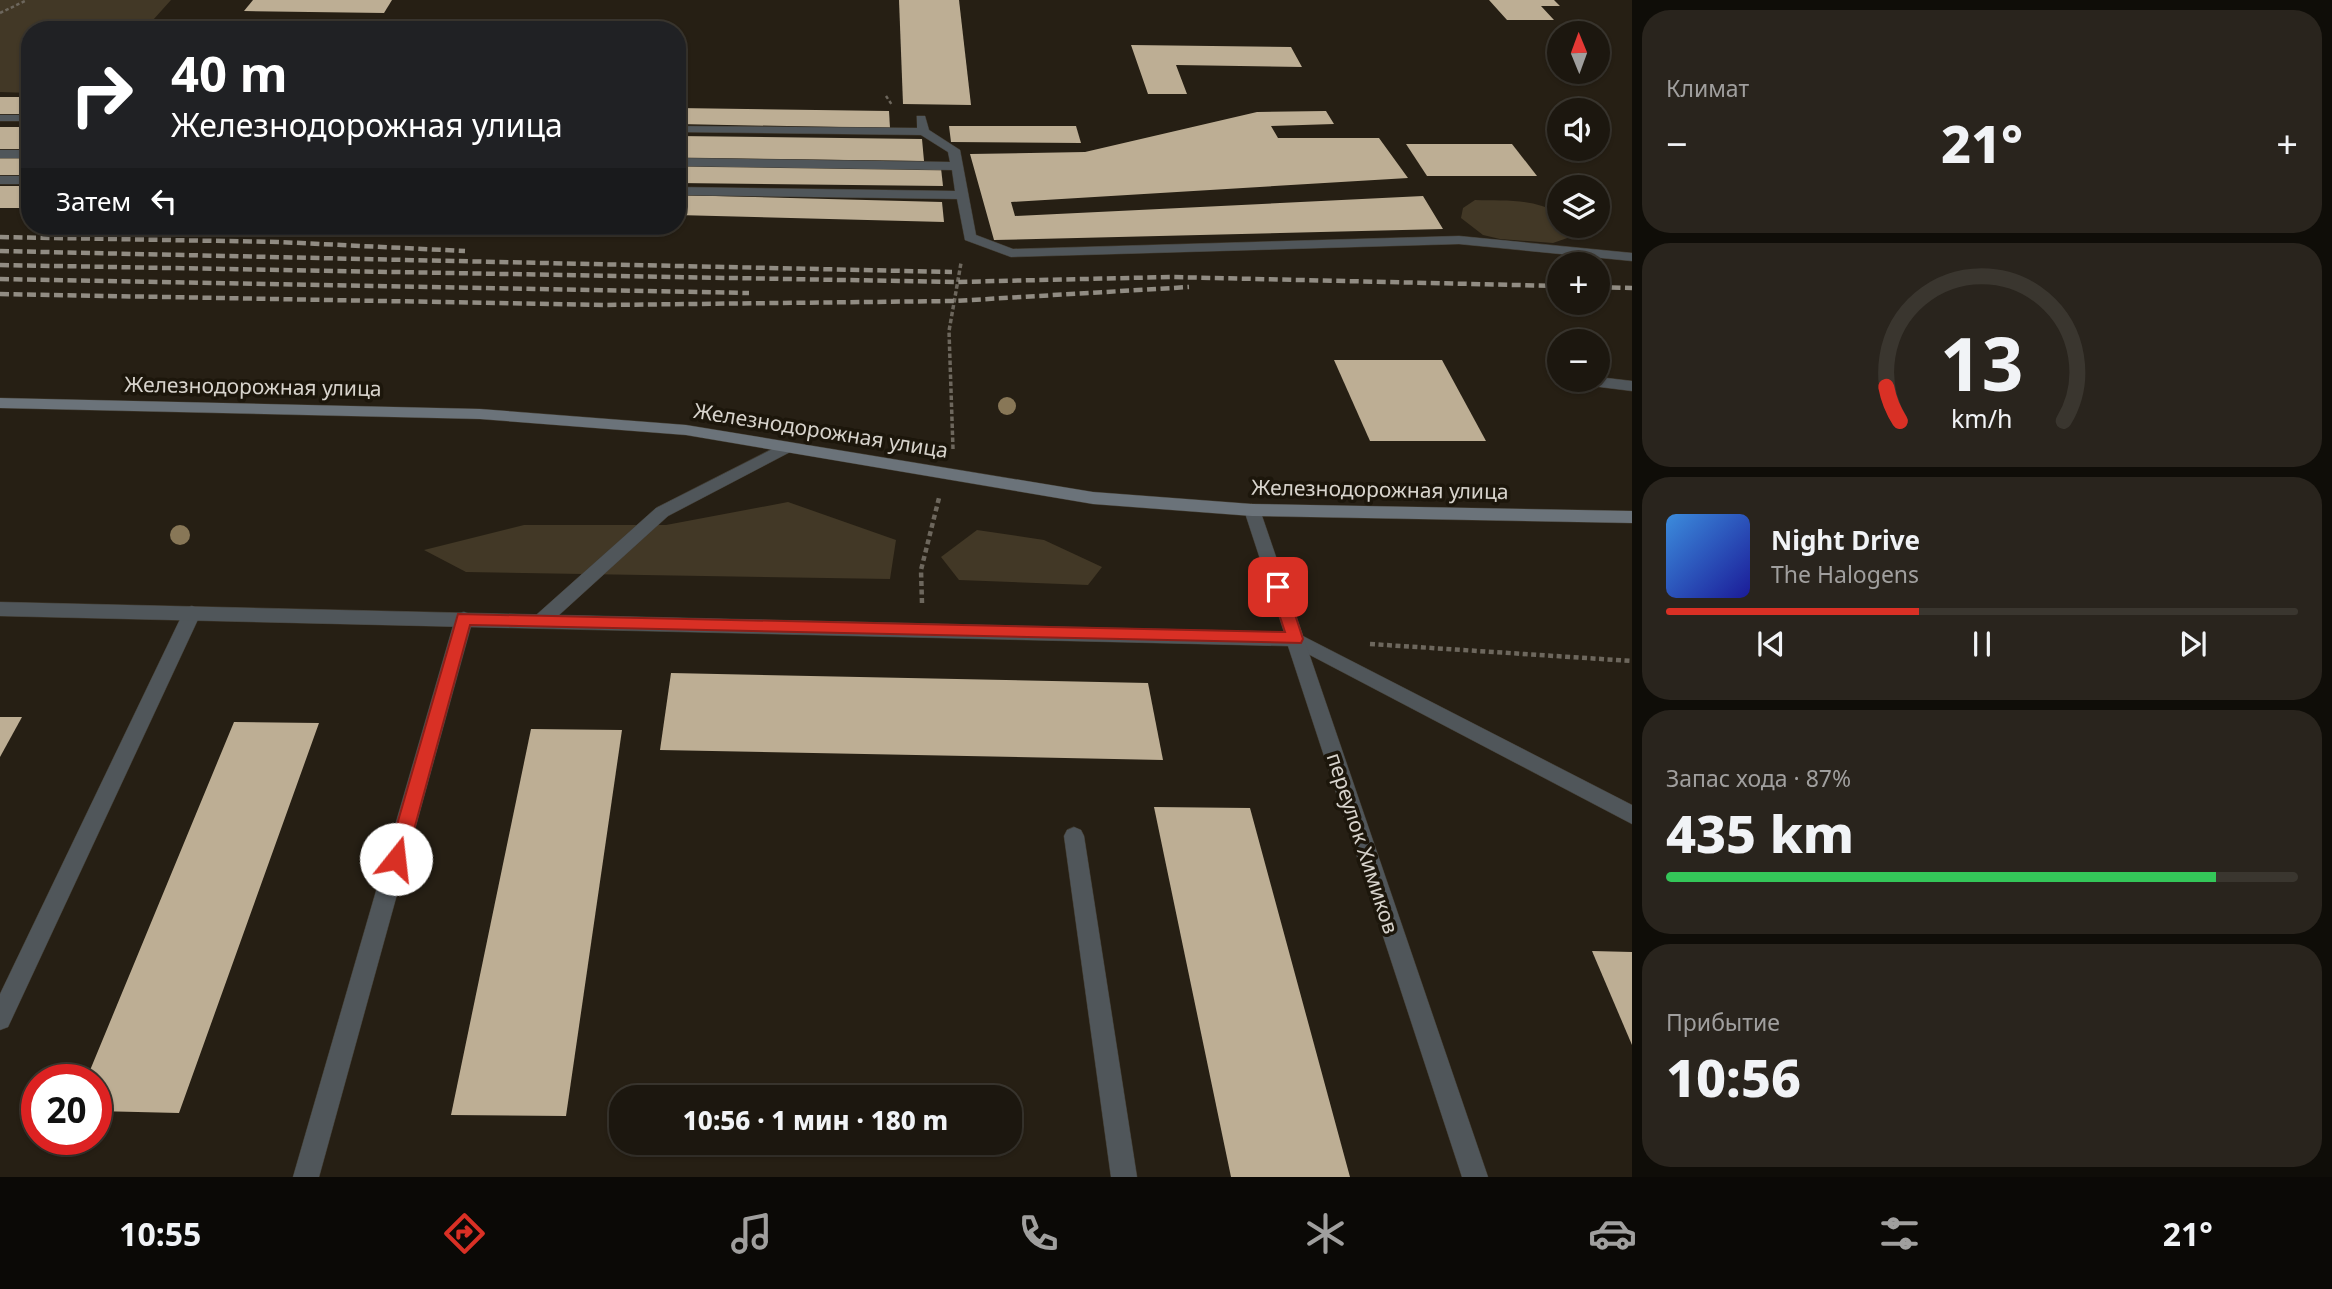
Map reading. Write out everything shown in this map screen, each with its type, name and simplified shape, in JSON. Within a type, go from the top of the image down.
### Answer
[{"type":"main road","name":"Железнодорожная улица","points":[[0,403],[480,414],[686,430],[1093,498],[1252,510],[1632,517]]},
{"type":"street","points":[[0,118],[21,118]]},
{"type":"street","points":[[921,118],[923,132]]},
{"type":"street","points":[[686,129],[923,132],[954,150],[970,237],[1011,253],[1459,240],[1632,257]]},
{"type":"street","points":[[0,154],[21,155]]},
{"type":"street","points":[[686,162],[957,166]]},
{"type":"street","points":[[0,180],[21,180]]},
{"type":"street","points":[[686,191],[962,195]]},
{"type":"street","points":[[1610,383],[1632,386]]},
{"type":"street","points":[[541,621],[662,512],[786,447]]},
{"type":"street","name":"переулок Химиков","points":[[1252,510],[1475,1177]]},
{"type":"street","points":[[0,609],[1295,639],[1631,812]]},
{"type":"street","points":[[0,1019],[192,613]]},
{"type":"street","points":[[306,1177],[464,619]]},
{"type":"street","points":[[1074,836],[1124,1177]]},
{"type":"path","points":[[0,13],[27,0]]},
{"type":"path","points":[[953,450],[950,363],[958,272],[970,237]]},
{"type":"path","points":[[922,630],[921,570],[939,497]]},
{"type":"path","points":[[1363,643],[1632,661]]},
{"type":"shaded area","points":[[0,0],[171,0],[152,21],[21,21],[21,93],[0,92]]},
{"type":"shaded area","points":[[1475,200],[1518,201],[1539,205],[1547,208],[1547,238],[1567,238],[1553,243],[1483,235],[1461,218],[1463,208]]},
{"type":"shaded area","points":[[788,502],[896,540],[890,579],[466,572],[424,550],[524,525],[666,525]]},
{"type":"shaded area","points":[[977,530],[1044,540],[1102,567],[1088,585],[959,580],[941,557]]},
{"type":"building","points":[[253,0],[392,0],[384,13],[244,11]]},
{"type":"building","points":[[899,0],[959,0],[971,105],[903,104]]},
{"type":"building","points":[[1489,0],[1554,0],[1560,6],[1541,6],[1554,20],[1507,20]]},
{"type":"building","points":[[1131,45],[1291,47],[1302,67],[1176,65],[1187,94],[1148,94]]},
{"type":"building","points":[[0,97],[21,97],[21,114],[0,114]]},
{"type":"building","points":[[686,108],[889,111],[890,128],[686,124]]},
{"type":"building","points":[[1326,111],[1334,124],[1271,126],[1278,138],[1379,138],[1408,178],[1011,202],[1015,216],[1423,196],[1443,229],[994,240],[970,154],[1085,152],[1257,112]]},
{"type":"building","points":[[949,126],[1076,126],[1081,143],[951,142]]},
{"type":"building","points":[[0,127],[21,127],[21,149],[0,149]]},
{"type":"building","points":[[686,136],[922,139],[924,161],[686,158]]},
{"type":"building","points":[[1406,144],[1512,144],[1537,176],[1427,176]]},
{"type":"building","points":[[0,157],[21,158],[21,175],[0,175]]},
{"type":"building","points":[[686,165],[941,168],[943,186],[686,183]]},
{"type":"building","points":[[0,186],[21,186],[21,208],[0,208]]},
{"type":"building","points":[[686,195],[942,202],[944,222],[686,215]]},
{"type":"building","points":[[1334,360],[1442,360],[1486,441],[1370,441]]},
{"type":"building","points":[[671,673],[1148,683],[1163,760],[660,750]]},
{"type":"building","points":[[0,717],[22,717],[0,757]]},
{"type":"building","points":[[234,722],[319,723],[179,1113],[112,1111],[112,1064],[93,1064]]},
{"type":"building","points":[[531,729],[622,730],[566,1116],[451,1115]]},
{"type":"building","points":[[1154,807],[1250,808],[1350,1177],[1231,1177]]},
{"type":"building","points":[[1592,951],[1632,952],[1632,1045]]},
{"type":"railway","points":[[0,237],[279,242],[465,251]]},
{"type":"railway","points":[[0,251],[952,272]]},
{"type":"railway","points":[[0,265],[956,282],[1170,277],[1547,286]]},
{"type":"railway","points":[[0,279],[749,293]]},
{"type":"railway","points":[[0,294],[604,305],[954,301],[1189,287]]},
{"type":"railway","points":[[1610,287],[1632,288]]},
{"type":"route","points":[[396,859],[464,619],[1295,639],[1278,587]]}]
